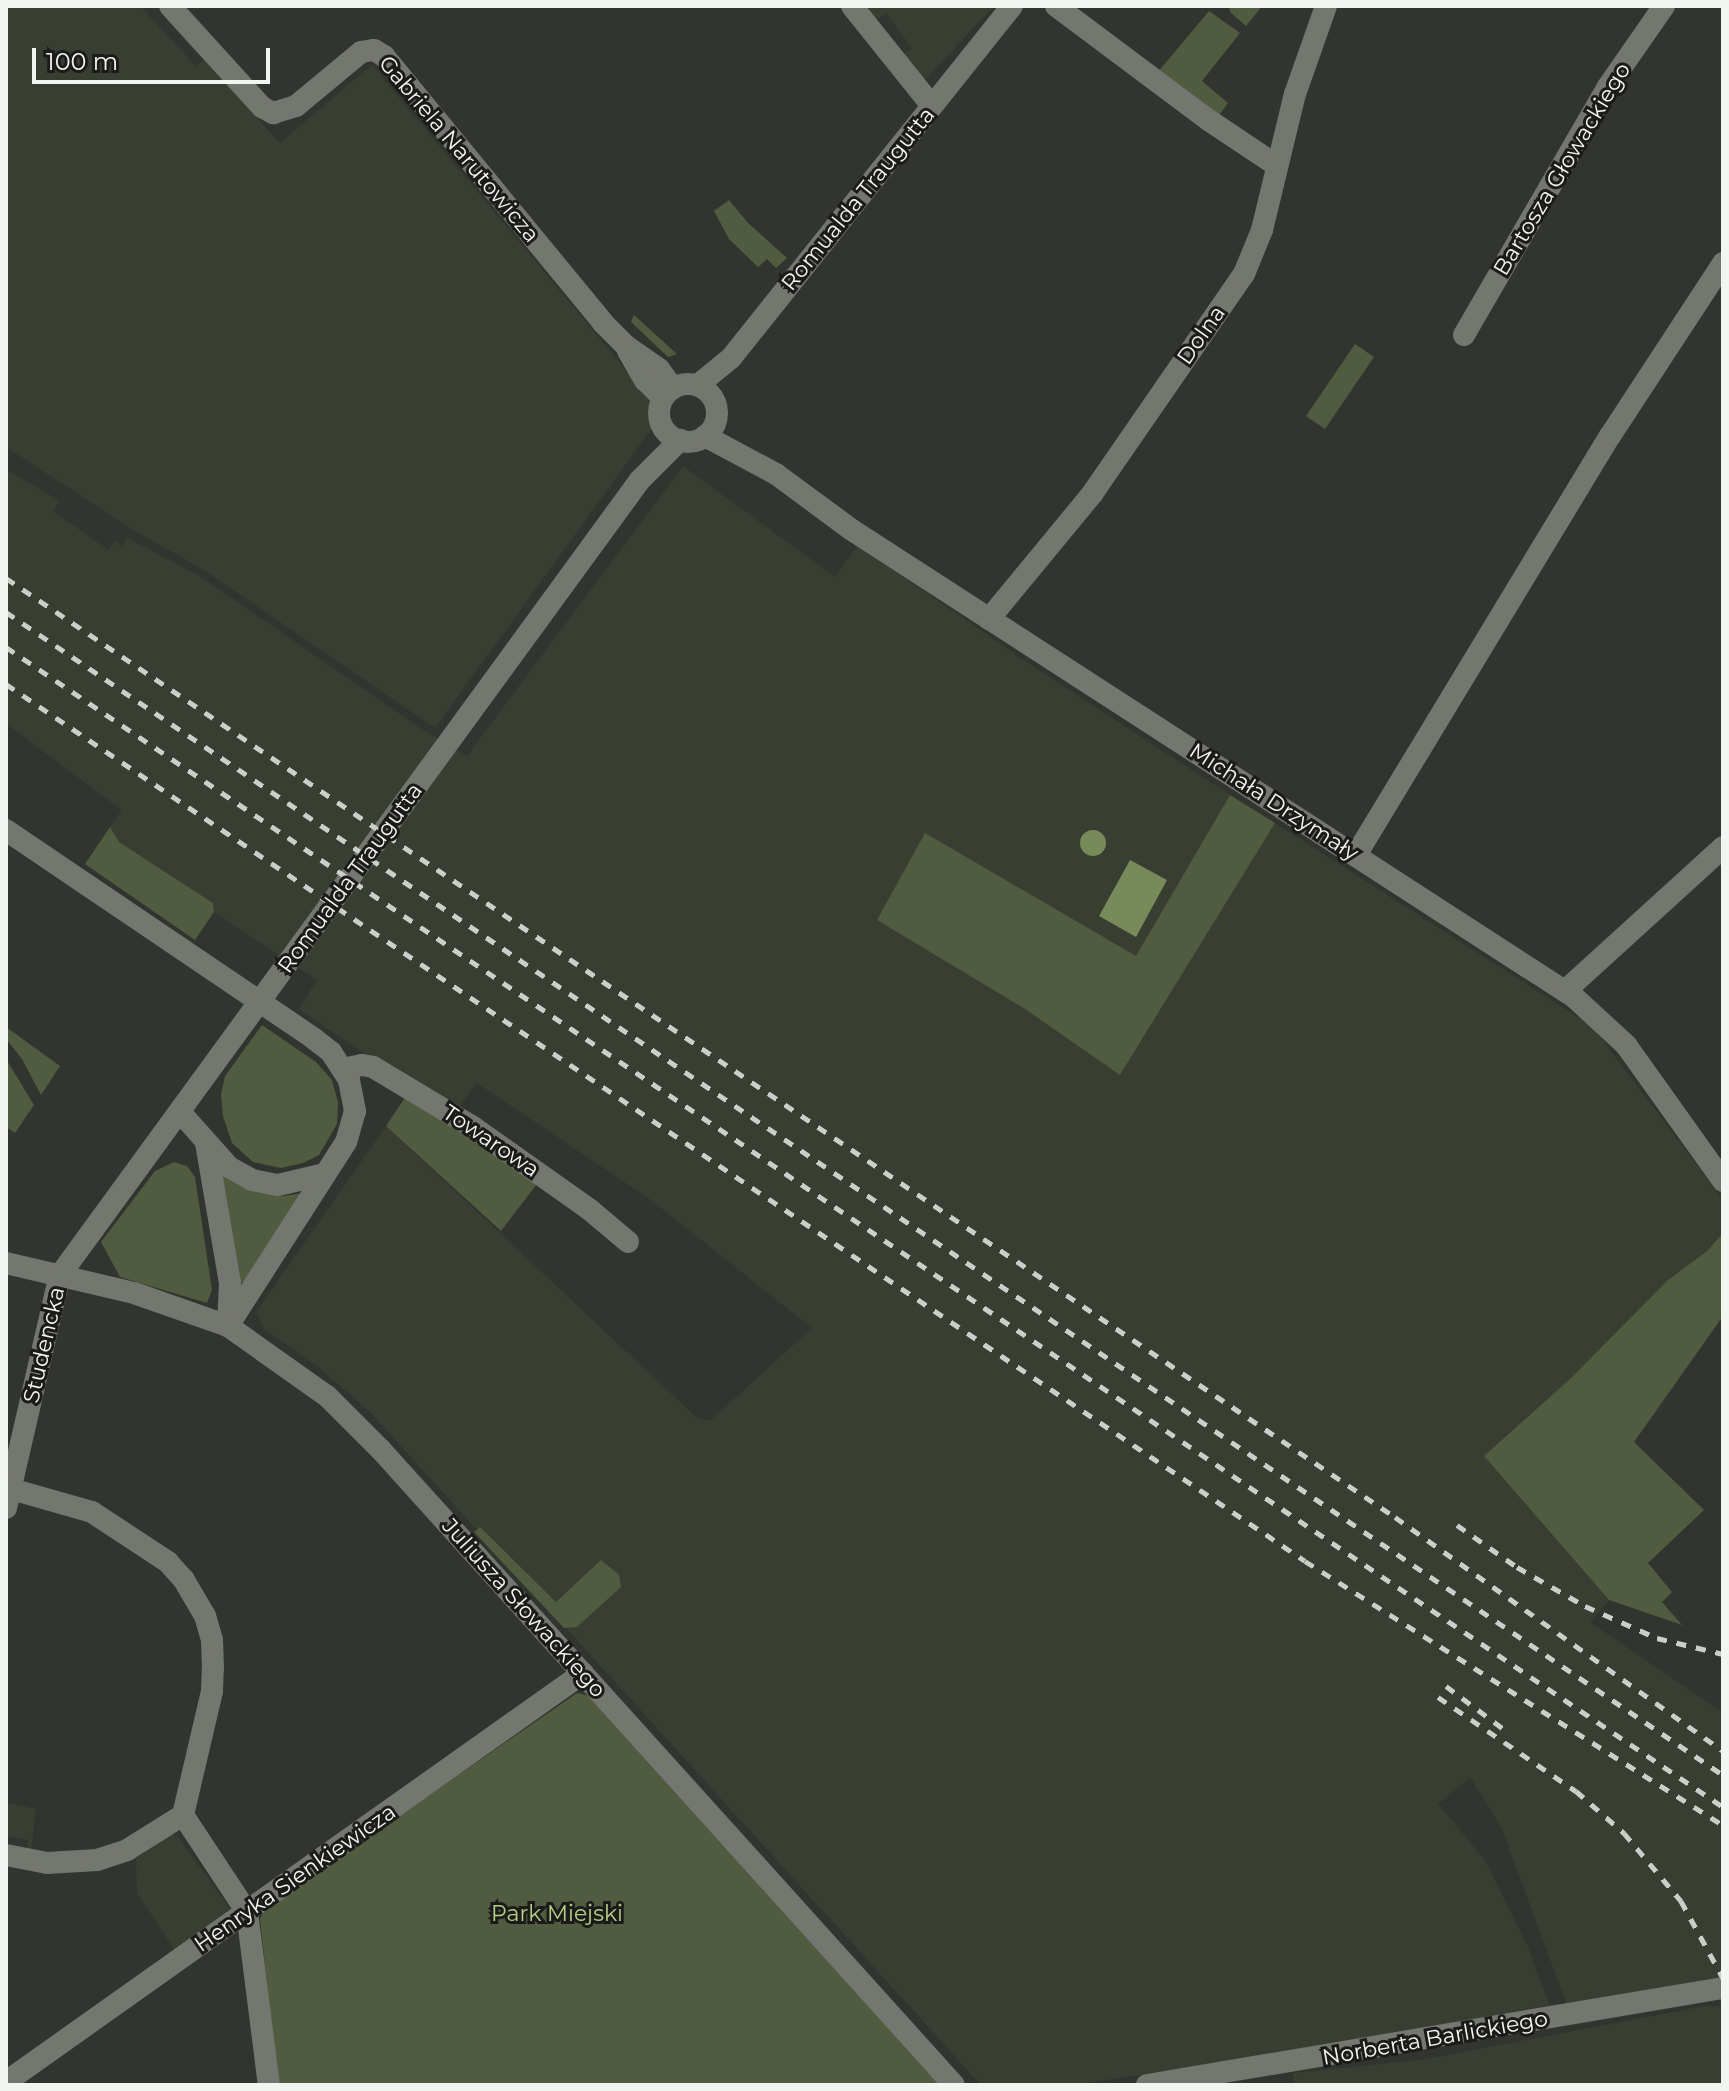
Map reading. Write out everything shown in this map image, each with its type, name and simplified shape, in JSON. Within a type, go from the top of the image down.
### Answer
[{"type":"street","name":"Gabriela Narutowicza","points":[[170,6],[262,107],[273,113],[296,106],[361,52],[374,50],[384,56],[626,346],[659,369],[668,393]]},
{"type":"street","points":[[852,6],[932,106]]},
{"type":"street","name":"Romualda Traugutta","points":[[706,392],[1012,6]]},
{"type":"street","points":[[1056,6],[1210,121],[1276,165]]},
{"type":"street","name":"Dolna","points":[[989,619],[1092,494],[1244,274],[1262,230],[1276,165],[1316,28],[1326,6]]},
{"type":"street","name":"Bartosza Głowackiego","points":[[1464,335],[1607,88],[1664,6]]},
{"type":"street","points":[[1356,855],[1610,436],[1723,263]]},
{"type":"street","points":[[706,392],[711,428],[697,440],[672,435],[659,414],[668,393],[706,392]]},
{"type":"street","name":"Michała Drzymały","points":[[711,428],[852,530],[1565,991],[1626,1045],[1723,1181]]},
{"type":"street","name":"Romualda Traugutta","points":[[60,1275],[672,435]]},
{"type":"street","points":[[6,830],[323,1045],[343,1069],[353,1090],[353,1123],[346,1142],[228,1326]]},
{"type":"street","points":[[1565,991],[1723,847]]},
{"type":"street","name":"Towarowa","points":[[343,1069],[373,1067],[473,1127],[589,1209],[628,1242]]},
{"type":"street","points":[[180,1112],[229,1167],[252,1180],[278,1185],[325,1174]]},
{"type":"street","points":[[206,1143],[230,1283],[228,1326]]},
{"type":"street","name":"Juliusza Słowackiego","points":[[6,1263],[134,1293],[228,1326],[327,1396],[381,1450],[954,2085]]},
{"type":"street","name":"Studencka","points":[[9,1498],[60,1275]]},
{"type":"street","points":[[6,1855],[47,1863],[97,1860],[127,1850],[183,1815],[212,1691],[212,1640],[197,1600],[168,1562],[92,1512],[9,1498]]},
{"type":"street","name":"Henryka Sienkiewicza","points":[[6,2082],[583,1673]]},
{"type":"street","points":[[183,1815],[247,1912],[269,2085]]},
{"type":"street","name":"Norberta Barlickiego","points":[[1147,2085],[1723,1988]]},
{"type":"shaded area","points":[[6,6],[140,6],[196,66],[204,60],[280,143],[372,65],[651,400],[655,424],[435,728],[204,570],[132,529],[6,447]]},
{"type":"shaded area","points":[[863,6],[994,6],[921,84],[900,57],[912,48],[886,13],[874,21]]},
{"type":"shaded area","points":[[683,466],[835,577],[858,545],[1019,657],[1230,795],[1136,957],[954,851],[1025,1009],[1121,1074],[1275,823],[1592,1026],[1723,1200],[1723,1233],[1707,1251],[1668,1280],[1571,1378],[1484,1456],[1609,1600],[1590,1622],[1723,1713],[1723,1979],[1568,2008],[1502,1829],[1470,1777],[1438,1804],[1485,1860],[1528,1947],[1549,2005],[1351,2042],[1073,2085],[981,2085],[370,1412],[320,1368],[264,1329],[256,1312],[386,1126],[697,1418],[710,1421],[812,1328],[651,1200],[477,1083],[459,1107],[436,1103],[299,1009],[317,980],[214,912],[212,902],[119,842],[110,827],[122,810],[6,724],[6,470],[59,501],[53,511],[108,550],[115,541],[122,546],[127,538],[198,575],[423,730],[467,756]]},
{"type":"shaded area","points":[[1093,830],[1102,834],[1106,843],[1102,852],[1093,856],[1084,852],[1080,843],[1084,834]]},
{"type":"shaded area","points":[[1130,860],[1167,880],[1136,937],[1099,916]]},
{"type":"shaded area","points":[[6,1802],[36,1809],[31,1853],[26,1852],[28,1840],[6,1836]]},
{"type":"shaded area","points":[[170,1832],[179,1838],[230,1909],[176,1952],[137,1893],[136,1855]]},
{"type":"shaded area","points":[[1705,2006],[1723,2006],[1723,2085],[1294,2085],[1293,2073],[1421,2060]]},
{"type":"green space","points":[[1229,6],[1262,6],[1246,26],[1230,12]]},
{"type":"green space","points":[[1209,11],[1240,33],[1202,81],[1228,103],[1217,118],[1158,72]]},
{"type":"green space","points":[[729,200],[748,223],[787,258],[776,268],[767,259],[758,267],[729,239],[714,211]]},
{"type":"green space","points":[[634,315],[677,354],[668,357],[631,322]]},
{"type":"green space","points":[[1355,344],[1374,357],[1325,429],[1306,416]]},
{"type":"green space","points":[[1230,795],[1275,823],[1120,1075],[1025,1009],[877,920],[925,833],[1136,956]]},
{"type":"green space","points":[[110,827],[119,842],[213,903],[214,912],[195,940],[85,864]]},
{"type":"green space","points":[[262,1025],[316,1062],[332,1080],[338,1102],[337,1124],[319,1155],[281,1168],[253,1162],[232,1143],[223,1116],[221,1095],[225,1076]]},
{"type":"green space","points":[[6,1027],[60,1066],[41,1095],[22,1059],[6,1039]]},
{"type":"green space","points":[[6,1059],[34,1105],[15,1133],[6,1127]]},
{"type":"green space","points":[[408,1093],[540,1180],[501,1231],[386,1126]]},
{"type":"green space","points":[[174,1162],[187,1166],[195,1177],[212,1290],[207,1303],[120,1277],[101,1242],[155,1171]]},
{"type":"green space","points":[[221,1174],[259,1192],[283,1196],[303,1193],[243,1283],[237,1281]]},
{"type":"green space","points":[[1723,1233],[1723,1316],[1634,1442],[1704,1510],[1648,1563],[1672,1592],[1662,1602],[1682,1625],[1609,1600],[1484,1456],[1571,1378],[1668,1280],[1707,1251]]},
{"type":"green space","points":[[480,1527],[556,1602],[601,1560],[619,1575],[621,1587],[577,1627],[564,1628],[474,1532]]},
{"type":"green space","name":"Park Miejski","points":[[577,1693],[590,1696],[941,2085],[278,2085],[260,1919],[266,1908]]},
{"type":"railway","points":[[6,578],[1395,1517],[1723,1751]]},
{"type":"railway","points":[[6,612],[1723,1775]]},
{"type":"railway","points":[[6,647],[1723,1807]]},
{"type":"railway","points":[[6,684],[1305,1561],[1723,1825]]},
{"type":"railway","points":[[1457,1525],[1517,1567],[1585,1606],[1657,1638],[1723,1654]]},
{"type":"railway","points":[[1446,1686],[1509,1733]]},
{"type":"railway","points":[[1438,1697],[1576,1791],[1624,1833],[1681,1901],[1723,1978]]}]
